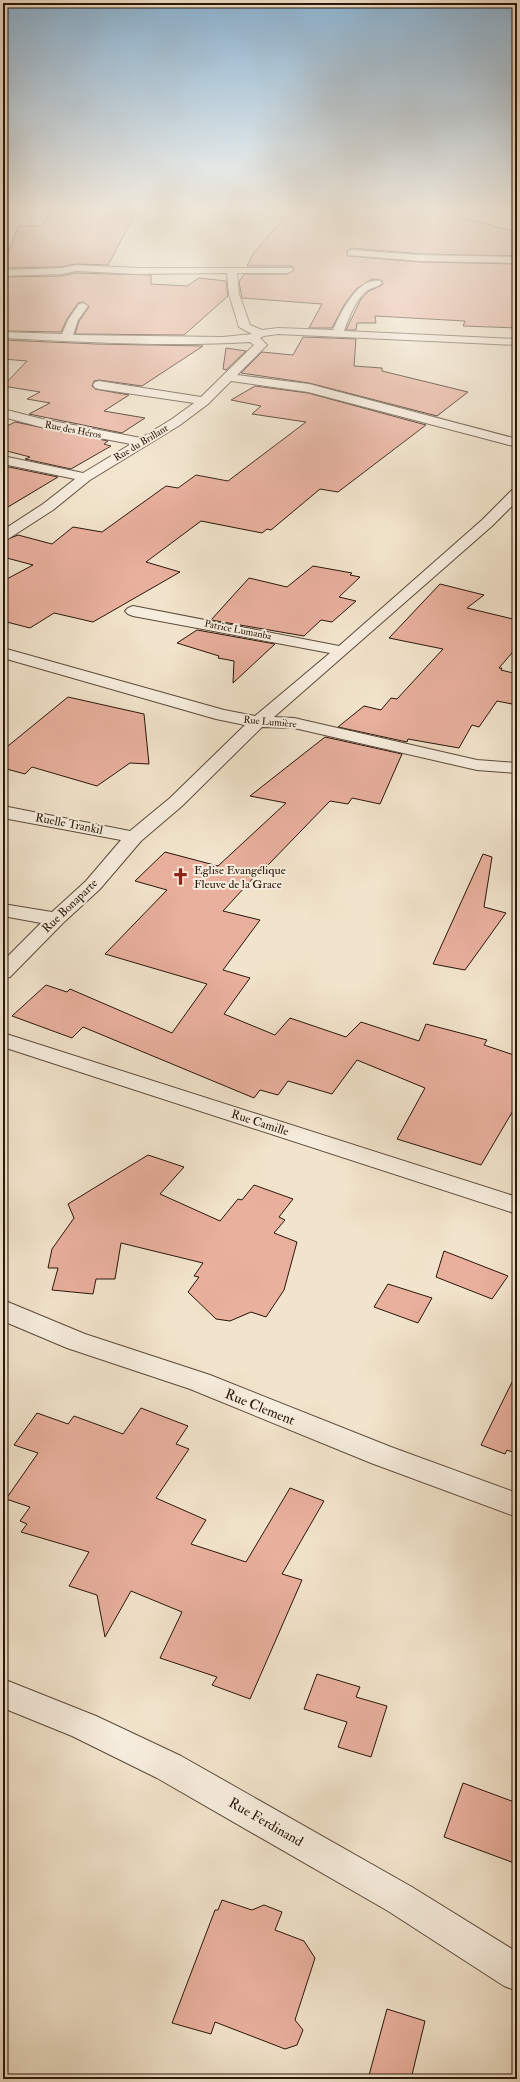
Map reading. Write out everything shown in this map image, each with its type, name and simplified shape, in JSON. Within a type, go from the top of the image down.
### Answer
[{"type":"street","points":[[238,305],[245,327],[257,335]]},
{"type":"street","points":[[337,334],[341,322],[353,305]]},
{"type":"street","points":[[66,338],[73,320],[83,306]]},
{"type":"street","points":[[3,335],[171,341],[257,335],[278,331],[517,342]]},
{"type":"street","name":"Rue du Brillant","points":[[3,536],[48,507],[85,477],[176,422],[204,401],[261,345],[257,335]]},
{"type":"street","points":[[228,377],[314,390],[517,443]]},
{"type":"street","points":[[99,385],[204,401]]},
{"type":"street","name":"Rue des Héros","points":[[3,413],[41,423],[144,442]]},
{"type":"street","points":[[3,460],[85,477]]},
{"type":"street","name":"Rue Bonaparte","points":[[3,973],[56,919],[93,885],[134,837],[176,802],[258,722],[487,524],[516,495]]},
{"type":"street","name":"Patrice Lumanba","points":[[133,611],[342,650]]},
{"type":"street","name":"Rue Lumière","points":[[3,653],[222,716],[258,722],[294,723],[477,765],[517,768]]},
{"type":"street","name":"Ruelle Trankil","points":[[3,812],[134,837]]},
{"type":"street","points":[[3,910],[56,919]]},
{"type":"street","name":"Rue Camille","points":[[3,1040],[517,1206]]},
{"type":"street","name":"Rue Clement","points":[[3,1310],[76,1340],[200,1382],[381,1454],[517,1505]]},
{"type":"street","name":"Rue Ferdinand","points":[[3,1693],[84,1726],[169,1767],[400,1899],[517,1973]]},
{"type":"building","points":[[3,305],[77,305],[67,319],[61,332],[3,331]]},
{"type":"building","points":[[87,305],[218,305],[184,335],[75,334],[79,321],[89,307]]},
{"type":"building","points":[[321,305],[344,305],[332,328],[309,328]]},
{"type":"building","points":[[358,305],[517,305],[517,328],[463,326],[465,321],[375,316],[376,323],[357,323],[356,330],[346,330]]},
{"type":"building","points":[[303,337],[356,339],[354,366],[382,368],[382,371],[468,392],[437,416],[309,383],[241,373],[262,352],[293,355]]},
{"type":"building","points":[[3,340],[96,344],[203,346],[142,386],[99,380],[94,381],[92,386],[95,389],[129,395],[104,411],[145,418],[122,433],[29,414],[50,403],[27,399],[40,392],[3,386],[27,361],[3,359]]},
{"type":"building","points":[[226,348],[246,351],[226,370],[223,369]]},
{"type":"building","points":[[255,386],[308,393],[426,425],[338,492],[320,489],[271,530],[267,529],[262,533],[201,521],[146,562],[180,572],[93,622],[54,613],[30,628],[3,621],[3,581],[33,565],[3,557],[3,541],[18,535],[52,544],[73,527],[102,532],[166,486],[178,488],[196,475],[228,481],[306,422],[252,414],[261,406],[231,400]]},
{"type":"building","points":[[15,422],[108,441],[104,444],[111,446],[71,469],[25,459],[30,457],[3,450],[3,428]]},
{"type":"building","points":[[9,467],[58,477],[3,510],[3,470]]},
{"type":"building","points":[[313,566],[352,573],[350,575],[360,577],[339,597],[356,601],[332,622],[321,620],[304,636],[211,620],[249,578],[287,587]]},
{"type":"building","points":[[440,584],[484,595],[467,608],[517,620],[517,647],[499,668],[502,668],[501,670],[517,674],[517,705],[497,701],[479,727],[472,725],[459,748],[408,739],[407,742],[338,727],[364,706],[381,710],[391,698],[397,699],[443,649],[389,638]]},
{"type":"building","points":[[197,630],[275,644],[233,683],[234,661],[218,658],[219,656],[177,643]]},
{"type":"building","points":[[68,697],[144,714],[149,764],[130,763],[97,786],[32,767],[25,774],[3,768],[3,750]]},
{"type":"building","points":[[325,737],[402,754],[380,804],[352,798],[348,804],[330,801],[268,865],[266,864],[223,911],[260,920],[223,970],[250,978],[224,1014],[275,1035],[290,1018],[346,1037],[361,1022],[419,1041],[426,1024],[487,1040],[484,1045],[517,1056],[517,1104],[481,1165],[397,1139],[425,1088],[357,1060],[332,1094],[288,1081],[278,1095],[260,1090],[254,1098],[83,1027],[72,1038],[12,1016],[46,985],[67,992],[70,989],[172,1033],[207,984],[105,954],[167,890],[135,881],[165,852],[218,866],[286,803],[250,796]]},
{"type":"building","points":[[483,854],[492,857],[484,907],[506,913],[465,970],[433,964]]},
{"type":"building","points":[[148,1155],[184,1167],[160,1194],[220,1221],[238,1199],[242,1200],[254,1185],[293,1199],[279,1217],[285,1220],[274,1233],[297,1242],[284,1290],[266,1317],[251,1312],[230,1321],[216,1319],[188,1292],[199,1277],[194,1276],[203,1263],[121,1243],[115,1279],[96,1279],[93,1294],[52,1290],[58,1268],[48,1268],[52,1249],[74,1218],[68,1204]]},
{"type":"building","points":[[444,1251],[508,1276],[492,1299],[436,1277]]},
{"type":"building","points":[[388,1284],[432,1298],[418,1323],[374,1307]]},
{"type":"building","points":[[517,1372],[517,1454],[507,1450],[505,1454],[481,1445]]},
{"type":"building","points":[[141,1408],[188,1426],[176,1444],[189,1449],[156,1498],[206,1520],[191,1544],[246,1562],[290,1488],[324,1501],[282,1574],[302,1580],[250,1699],[212,1685],[217,1677],[160,1658],[182,1612],[131,1591],[105,1637],[97,1595],[69,1586],[89,1552],[21,1532],[27,1524],[20,1521],[30,1507],[6,1499],[38,1453],[14,1445],[37,1413],[68,1424],[74,1416],[123,1434]]},
{"type":"building","points":[[317,1674],[360,1687],[356,1697],[387,1706],[371,1757],[338,1747],[347,1722],[304,1709]]},
{"type":"building","points":[[463,1783],[517,1803],[517,1864],[444,1837]]},
{"type":"building","points":[[222,1900],[252,1910],[264,1905],[282,1912],[275,1930],[304,1941],[315,1958],[295,2020],[303,2030],[297,2045],[285,2049],[215,2022],[211,2034],[172,2023],[215,1910],[218,1910]]},
{"type":"building","points":[[387,2009],[425,2021],[411,2079],[368,2079]]},
{"type":"place","name":"Eglise Evangélique Fleuve de la Grace","points":[[181,877]]}]
